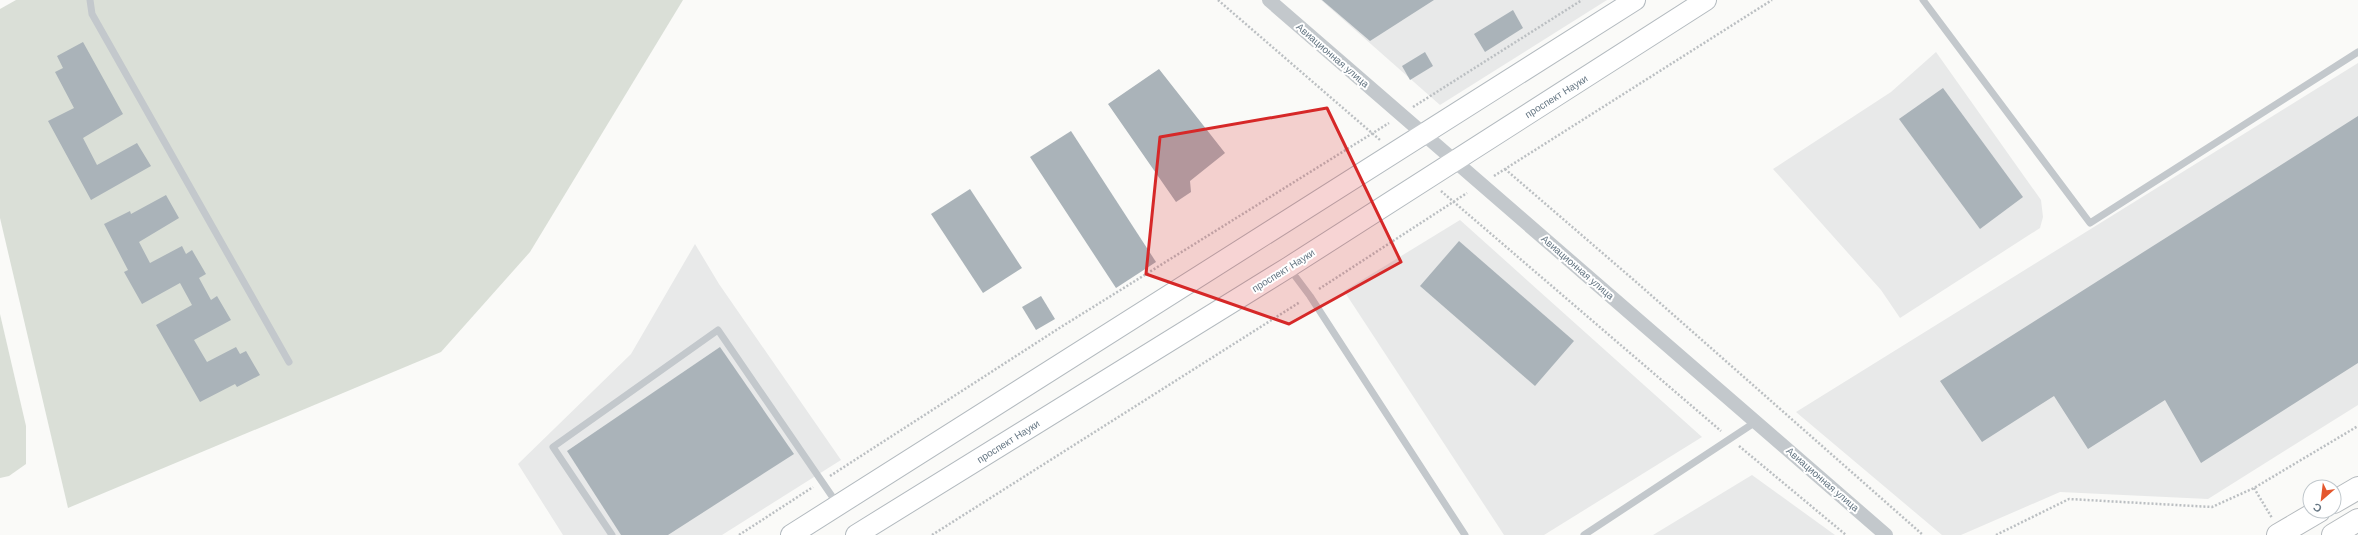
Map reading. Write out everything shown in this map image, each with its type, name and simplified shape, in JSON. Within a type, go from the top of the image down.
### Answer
[{"type":"main road","points":[[2342,497],[2358,488]]},
{"type":"main road","points":[[2280,534],[2305,519]]},
{"type":"main road","points":[[2333,535],[2358,520]]},
{"type":"street","name":"Авиационная улица","points":[[1269,0],[1757,421],[1886,535]]},
{"type":"street","points":[[791,535],[1635,0]]},
{"type":"street","name":"проспект Науки","points":[[856,535],[1289,268],[1426,178],[1706,0]]},
{"type":"lane","points":[[90,0],[92,14],[289,362]]},
{"type":"lane","points":[[1923,0],[2090,223],[2358,52]]},
{"type":"lane","points":[[1289,268],[1310,296],[1465,535]]},
{"type":"lane","points":[[612,535],[554,447],[718,330],[838,505]]},
{"type":"lane","points":[[1584,535],[1757,421]]},
{"type":"path","points":[[1218,0],[1394,152]]},
{"type":"path","points":[[739,535],[1061,327],[1582,0]]},
{"type":"path","points":[[932,535],[1310,296],[1482,183],[1772,0]]},
{"type":"path","points":[[1505,169],[1635,281],[1923,535]]},
{"type":"path","points":[[1426,178],[1730,439],[1846,535]]},
{"type":"path","points":[[1996,535],[2069,499],[2212,507],[2254,488],[2358,426]]},
{"type":"path","points":[[2254,488],[2280,534]]},
{"type":"highlighted area","points":[[1327,108],[1401,262],[1289,324],[1146,274],[1160,137]]},
{"type":"shaded area","points":[[16,0],[683,0],[530,252],[441,352],[68,508],[0,218],[0,9]]},
{"type":"shaded area","points":[[1321,0],[1607,0],[1440,105]]},
{"type":"shaded area","points":[[1936,52],[2041,200],[2043,217],[2040,228],[1900,318],[1881,290],[1773,169],[1891,92]]},
{"type":"shaded area","points":[[2358,63],[2358,405],[2208,499],[2060,492],[1961,535],[1942,535],[1796,412]]},
{"type":"shaded area","points":[[1460,220],[1702,437],[1544,535],[1504,535],[1344,291]]},
{"type":"shaded area","points":[[695,244],[719,284],[841,460],[722,535],[563,535],[518,464],[631,354]]},
{"type":"shaded area","points":[[0,314],[26,426],[26,464],[9,476],[0,478]]},
{"type":"shaded area","points":[[1752,475],[1835,535],[1653,535]]},
{"type":"building","points":[[1322,0],[1434,0],[1370,41]]},
{"type":"building","points":[[1513,10],[1523,28],[1485,52],[1474,34]]},
{"type":"building","points":[[83,42],[123,114],[83,138],[97,165],[137,143],[151,166],[91,200],[48,121],[74,108],[55,72],[63,68],[57,56]]},
{"type":"building","points":[[1425,52],[1433,66],[1410,80],[1402,66]]},
{"type":"building","points":[[1159,69],[1225,153],[1190,181],[1191,192],[1176,202],[1108,104]]},
{"type":"building","points":[[1943,88],[2023,197],[1980,229],[1899,119]]},
{"type":"building","points":[[2358,116],[2358,363],[2201,463],[2165,400],[2088,449],[2054,396],[1982,442],[1940,381]]},
{"type":"building","points":[[1071,131],[1156,262],[1116,288],[1030,157]]},
{"type":"building","points":[[970,189],[1022,268],[983,293],[931,214]]},
{"type":"building","points":[[166,195],[179,218],[139,242],[150,263],[182,246],[186,254],[192,250],[206,274],[199,278],[211,300],[217,296],[231,320],[194,340],[207,362],[236,347],[240,354],[246,351],[260,375],[237,387],[235,384],[200,402],[156,325],[192,305],[180,283],[142,304],[124,272],[128,270],[104,224],[130,211],[131,214]]},
{"type":"building","points":[[1459,241],[1574,341],[1535,386],[1420,286]]},
{"type":"building","points":[[1041,296],[1055,319],[1036,330],[1022,307]]},
{"type":"building","points":[[720,347],[794,454],[668,535],[621,535],[567,451]]}]
